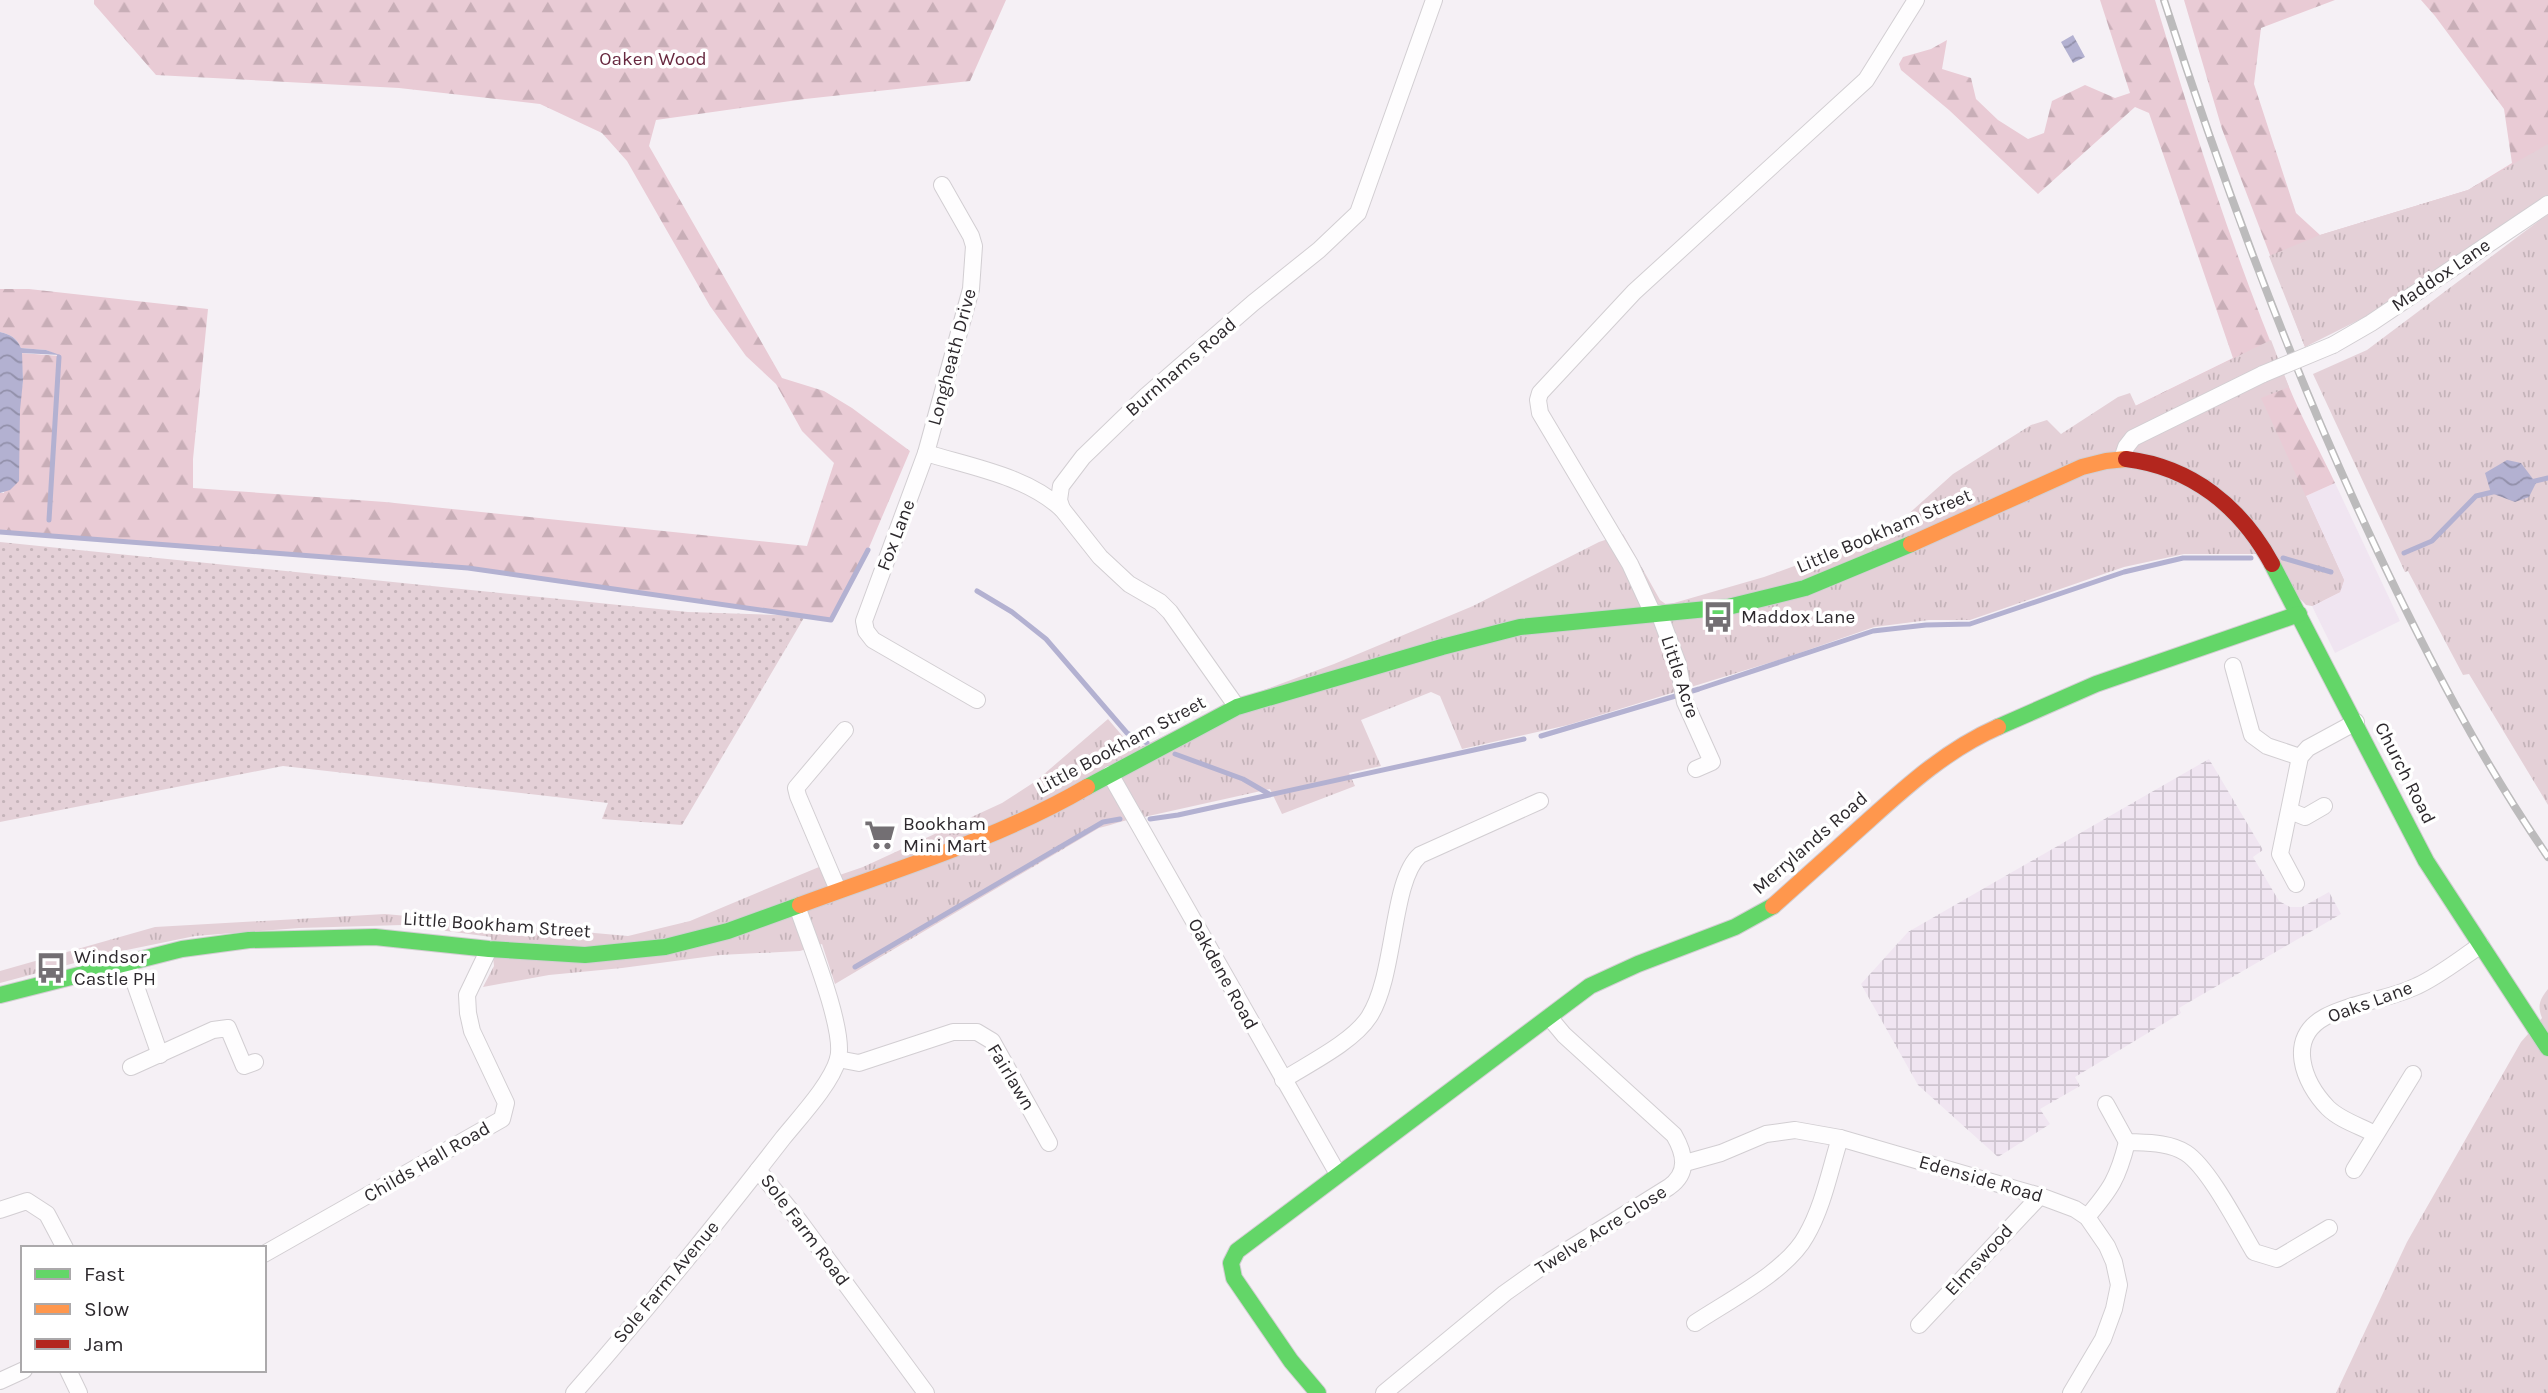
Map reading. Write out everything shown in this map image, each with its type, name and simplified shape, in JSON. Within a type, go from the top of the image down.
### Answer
[{"type":"street","points":[[1656,614],[1630,564],[1540,413],[1540,393],[1634,292],[1866,80],[1916,0]]},
{"type":"street","name":"Burnhams Road","points":[[1062,509],[1059,500],[1060,486],[1083,457],[1146,396],[1319,250],[1358,213],[1428,2]]},
{"type":"street","name":"Longheath Drive","points":[[926,453],[971,289],[974,246],[942,185]]},
{"type":"street","name":"Maddox Lane","points":[[2122,459],[2133,438],[2263,374],[2333,345],[2371,323],[2548,204]]},
{"type":"street","points":[[926,453],[1021,483],[1039,491],[1062,509],[1107,564],[1129,584],[1145,592],[1170,612],[1237,707]]},
{"type":"street","name":"Fox Lane","points":[[926,453],[864,621],[866,631],[873,640],[977,701]]},
{"type":"street","name":"Little Bookham Street","points":[[0,995],[127,961],[182,949],[249,940],[375,937],[489,949],[585,955],[665,947],[728,931],[936,855],[1049,809],[1237,707],[1520,627],[1679,614],[1728,607],[1805,588],[1871,562],[2082,467],[2122,459],[2151,464],[2186,475],[2214,493],[2235,513]]},
{"type":"street","name":"Church Road","points":[[2235,513],[2266,553],[2426,860],[2548,1048]]},
{"type":"street","name":"Little Acre","points":[[1656,614],[1678,664],[1684,695],[1712,762],[1696,769]]},
{"type":"street","name":"Merrylands Road","points":[[1318,1393],[1291,1361],[1234,1278],[1231,1263],[1237,1251],[1590,986],[1735,927],[1771,907],[1906,786],[1948,752],[1971,738],[2096,684],[2299,614]]},
{"type":"street","points":[[2233,666],[2252,735],[2267,747],[2300,757]]},
{"type":"street","points":[[2296,884],[2280,854],[2300,757],[2308,748],[2356,722]]},
{"type":"street","points":[[838,890],[796,788],[845,730]]},
{"type":"street","name":"Oakdene Road","points":[[1110,774],[1338,1174]]},
{"type":"street","points":[[1283,1080],[1352,1034],[1368,1020],[1386,977],[1405,880],[1412,862],[1420,855],[1540,801]]},
{"type":"street","points":[[2291,811],[2305,817],[2324,806]]},
{"type":"street","points":[[797,906],[834,1016],[839,1035],[838,1059]]},
{"type":"street","name":"Oaks Lane","points":[[2375,1134],[2330,1110],[2318,1095],[2307,1078],[2302,1061],[2302,1047],[2306,1035],[2325,1017],[2395,996],[2421,985],[2480,945]]},
{"type":"street","name":"Childs Hall Road","points":[[266,1253],[502,1119],[506,1103],[472,1031],[468,1013],[467,995],[489,949]]},
{"type":"street","points":[[127,961],[160,1055]]},
{"type":"street","points":[[1549,1017],[1563,1035],[1674,1135],[1685,1163]]},
{"type":"street","points":[[131,1067],[213,1030],[228,1028],[244,1066],[256,1062]]},
{"type":"street","name":"Fairlawn","points":[[838,1059],[859,1063],[953,1032],[976,1032],[992,1041],[1049,1143]]},
{"type":"street","name":"Sole Farm Road","points":[[838,1059],[828,1079],[758,1170],[800,1222],[926,1393]]},
{"type":"street","points":[[2354,1170],[2413,1074]]},
{"type":"street","points":[[2087,1217],[2108,1193],[2120,1173],[2127,1142],[2106,1104]]},
{"type":"street","name":"Edenside Road","points":[[1685,1163],[1711,1157],[1757,1137],[1795,1130],[1840,1138],[2064,1203],[2087,1217],[2107,1246],[2119,1285],[2103,1339],[2071,1393]]},
{"type":"street","points":[[1695,1323],[1776,1269],[1794,1253],[1814,1222],[1840,1138]]},
{"type":"street","points":[[2127,1142],[2161,1144],[2186,1153],[2204,1173],[2254,1252],[2277,1259],[2329,1228]]},
{"type":"street","name":"Twelve Acre Close","points":[[1384,1393],[1505,1293],[1550,1261],[1677,1182],[1685,1163]]},
{"type":"street","name":"Sole Farm Avenue","points":[[574,1393],[758,1170]]},
{"type":"street","name":"Elmswood","points":[[1919,1325],[2040,1196]]},
{"type":"street","points":[[0,1210],[27,1201],[47,1214],[64,1246]]},
{"type":"street","points":[[0,1381],[21,1371]]},
{"type":"street","points":[[69,1372],[79,1393]]},
{"type":"shaded area","points":[[2335,483],[2400,621],[2335,653],[2312,606],[2340,592],[2306,496]]},
{"type":"shaded area","points":[[2209,759],[2263,850],[2253,857],[2279,901],[2290,907],[2302,907],[2329,892],[2341,914],[2179,1008],[2181,1013],[2075,1077],[2080,1086],[2040,1109],[2050,1124],[1998,1157],[1918,1085],[1861,984],[1908,932]]},
{"type":"green space","name":"Oaken Wood","points":[[94,0],[1006,0],[970,81],[805,99],[656,120],[649,146],[782,378],[824,391],[910,451],[868,550],[831,620],[468,568],[0,532],[0,493],[4,493],[23,381],[21,353],[60,356],[46,350],[21,348],[13,337],[0,332],[0,289],[29,289],[208,309],[193,459],[193,488],[385,502],[807,546],[834,463],[802,431],[776,384],[746,356],[710,306],[627,161],[602,133],[540,104],[399,88],[156,75],[94,4]]},
{"type":"green space","points":[[2100,0],[2155,0],[2201,147],[2251,292],[2294,399],[2335,483],[2306,496],[2344,580],[2340,592],[2312,606],[2135,406],[2233,358],[2149,113],[2135,107],[2038,194],[1949,110],[1901,70],[1899,64],[1903,57],[1931,49],[1947,40],[1942,69],[1971,78],[1976,99],[1998,120],[2028,139],[2044,133],[2052,101],[2085,85],[2115,98],[2130,93]]},
{"type":"green space","points":[[2184,0],[2335,0],[2261,28],[2254,84],[2296,213],[2320,235],[2468,190],[2512,163],[2504,109],[2421,0],[2548,0],[2548,195],[2305,347],[2222,129]]},
{"type":"green space","points":[[2548,144],[2548,195],[2369,315],[2305,347],[2269,256],[2320,235],[2468,190]]},
{"type":"green space","points":[[2548,214],[2548,805],[2469,674],[2463,675],[2408,571],[2405,572],[2313,374],[2367,350]]},
{"type":"green space","points":[[2271,340],[2289,387],[2261,398],[2344,580],[2340,592],[2312,606],[2306,605],[2256,554],[2184,554],[2124,567],[1970,620],[1929,620],[1874,627],[1785,658],[1568,725],[1462,749],[1440,696],[1431,692],[1361,720],[1381,766],[1349,773],[1355,786],[1282,814],[1270,789],[1099,828],[835,984],[822,944],[800,951],[720,955],[549,975],[483,987],[494,966],[491,937],[402,925],[299,928],[195,936],[112,953],[0,983],[0,971],[155,927],[385,914],[628,936],[690,921],[819,867],[828,879],[863,867],[1002,803],[1036,781],[1108,719],[1125,739],[1141,747],[1245,697],[1334,664],[1473,606],[1599,542],[1623,534],[1660,600],[1667,605],[1764,577],[1838,550],[1858,549],[1885,535],[1953,474],[2031,425],[2047,420],[2061,434],[2118,397],[2130,393],[2136,406]]},
{"type":"green space","points":[[0,542],[688,612],[805,616],[682,825],[602,819],[608,803],[283,766],[0,822]]},
{"type":"green space","points":[[2548,989],[2548,1393],[2336,1393],[2407,1242],[2521,1042],[2542,1018],[2540,1002]]},
{"type":"water","points":[[2073,35],[2085,57],[2073,63],[2061,42]]},
{"type":"water","points":[[0,332],[13,337],[21,348],[46,350],[60,355],[22,353],[19,481],[10,490],[0,493]]},
{"type":"water","points":[[2507,460],[2521,463],[2536,483],[2529,497],[2515,502],[2491,493],[2485,473]]},
{"type":"waterway","points":[[49,520],[59,357]]},
{"type":"waterway","points":[[2531,482],[2548,478]]},
{"type":"waterway","points":[[2404,553],[2432,541],[2476,496],[2497,491]]},
{"type":"waterway","points":[[0,532],[468,568],[831,620],[868,550]]},
{"type":"waterway","points":[[1541,736],[1699,689],[1873,631],[1926,625],[1970,624],[2124,572],[2183,558],[2251,558]]},
{"type":"waterway","points":[[2283,558],[2331,572]]},
{"type":"waterway","points":[[977,591],[1012,612],[1046,639],[1127,733],[1147,743]]},
{"type":"waterway","points":[[1150,819],[1524,739]]},
{"type":"waterway","points":[[1175,754],[1243,779],[1269,794]]},
{"type":"waterway","points":[[855,967],[1103,822],[1120,819]]},
{"type":"railway","points":[[2164,0],[2235,208],[2345,481],[2395,588],[2456,706],[2500,783],[2548,857]]},
{"type":"traffic: fast","points":[[1087,787],[1237,707],[1520,627],[1728,607],[1805,588],[1911,544]]},
{"type":"traffic: fast","points":[[2272,564],[2426,861],[2548,1048]]},
{"type":"traffic: fast","points":[[1998,727],[2096,684],[2299,614]]},
{"type":"traffic: fast","points":[[0,995],[182,949],[249,940],[375,937],[489,949],[585,955],[665,947],[728,931],[800,905]]},
{"type":"traffic: fast","points":[[1318,1393],[1291,1361],[1234,1278],[1231,1263],[1237,1251],[1590,986],[1638,964],[1735,927],[1773,906]]},
{"type":"traffic: slow","points":[[1911,544],[2082,467],[2126,459]]},
{"type":"traffic: slow","points":[[1773,906],[1914,781],[1962,746],[1998,727]]},
{"type":"traffic: slow","points":[[800,905],[983,838],[1087,787]]},
{"type":"traffic: jam","points":[[2126,459],[2150,463],[2172,471],[2212,493],[2245,525],[2272,564]]},
{"type":"place","name":"Maddox Lane","points":[[1718,617]]},
{"type":"place","name":"Bookham Mini Mart","points":[[880,835]]},
{"type":"place","name":"Windsor Castle PH","points":[[51,968]]}]
